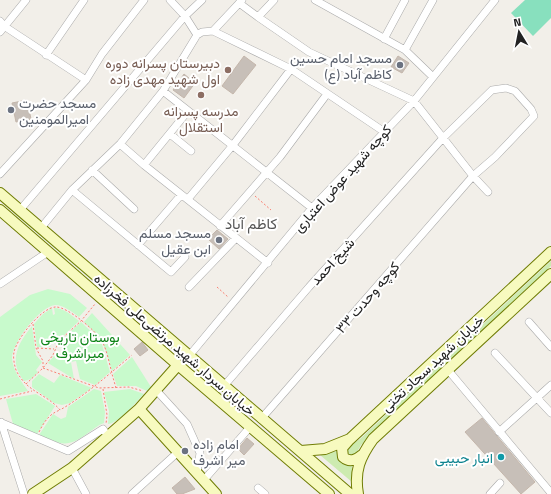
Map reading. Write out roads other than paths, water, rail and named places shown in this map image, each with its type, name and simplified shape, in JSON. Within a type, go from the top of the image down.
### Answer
[{"type":"main road","name":"خیابان سردار شهید مرتضی‌علی فخرزاده","points":[[0,193],[350,494]]},
{"type":"main road","name":"خیابان سردار شهید مرتضی‌علی فخرزاده","points":[[0,210],[178,366],[329,494]]},
{"type":"main road","name":"خیابان شهید سجاد تختی","points":[[301,451],[325,449],[350,439],[551,252]]},
{"type":"main road","name":"خیابان شهید سجاد تختی","points":[[358,494],[356,474],[362,455],[374,439],[551,274]]},
{"type":"main road","points":[[33,494],[72,468],[139,409],[178,366]]},
{"type":"main road","points":[[139,409],[216,494]]},
{"type":"main road","points":[[350,439],[342,448],[343,457],[350,460],[356,460],[362,455]]},
{"type":"street","points":[[26,0],[1,26],[86,80]]},
{"type":"street","points":[[46,55],[84,0]]},
{"type":"street","points":[[0,174],[86,80],[102,54],[144,0]]},
{"type":"street","points":[[170,0],[185,16],[197,35]]},
{"type":"street","points":[[20,210],[185,16],[202,0]]},
{"type":"street","points":[[258,17],[274,0]]},
{"type":"street","points":[[316,0],[405,50],[433,77]]},
{"type":"street","points":[[384,39],[405,0]]},
{"type":"street","points":[[405,50],[433,0]]},
{"type":"street","name":"کوچه شهید عوض اعتباری","points":[[189,356],[312,208],[383,131],[414,101],[495,0]]},
{"type":"street","points":[[213,32],[241,2],[258,17],[309,52],[414,101],[473,176],[488,192]]},
{"type":"street","points":[[41,228],[72,190],[120,144],[163,91],[197,35],[202,32],[213,32],[291,70],[383,131]]},
{"type":"street","points":[[188,199],[233,145],[291,70]]},
{"type":"street","name":"شیخ احمد","points":[[224,386],[309,287],[443,138],[492,90],[506,88],[515,91],[531,109],[534,116],[519,132]]},
{"type":"street","points":[[163,91],[233,145],[266,174],[312,208]]},
{"type":"street","points":[[220,226],[266,174],[327,94]]},
{"type":"street","points":[[144,165],[188,111]]},
{"type":"street","name":"کوچه وحدت ۳۳","points":[[261,418],[473,176],[519,132]]},
{"type":"street","points":[[170,134],[191,151]]},
{"type":"street","points":[[120,144],[181,195],[268,262]]},
{"type":"street","points":[[92,170],[134,209]]},
{"type":"street","points":[[72,190],[171,272],[185,257]]},
{"type":"street","points":[[138,245],[181,195]]},
{"type":"street","points":[[189,287],[236,238]]},
{"type":"street","points":[[0,284],[48,252]]},
{"type":"street","points":[[530,322],[551,346]]},
{"type":"street","points":[[495,353],[551,413]]},
{"type":"street","points":[[448,370],[551,493]]},
{"type":"street","points":[[499,432],[551,385]]},
{"type":"street","points":[[156,390],[187,424],[200,453],[201,476]]},
{"type":"street","points":[[1,422],[68,451],[103,430],[108,436]]},
{"type":"street","points":[[1,422],[24,494]]},
{"type":"street","points":[[201,476],[250,427]]},
{"type":"street","points":[[132,494],[178,452]]},
{"type":"street","points":[[72,468],[86,494]]},
{"type":"street","points":[[490,494],[500,483]]},
{"type":"street","points":[[258,488],[265,494]]},
{"type":"place","name":"مسجد امام حسین (ع) کاظم آباد","points":[[400,65]]},
{"type":"place","name":"دبیرستان پسرانه دوره اول شهید مهدی زاده","points":[[228,70]]},
{"type":"place","name":"مدرسه پسرانه استقلال","points":[[201,95]]},
{"type":"place","name":"مسجد حضرت امیرالمومنین","points":[[11,110]]},
{"type":"place","name":"مسجد مسلم ابن عقیل","points":[[219,240]]},
{"type":"place","name":"امام زاده میر اشرف","points":[[185,451]]},
{"type":"place","name":"انبار حبیبی","points":[[501,457]]},
{"type":"district","name":"کاظم آباد","points":[[251,223]]},
{"type":"park label","name":"بوستان تاریخی میراشرف","points":[[80,344]]}]
